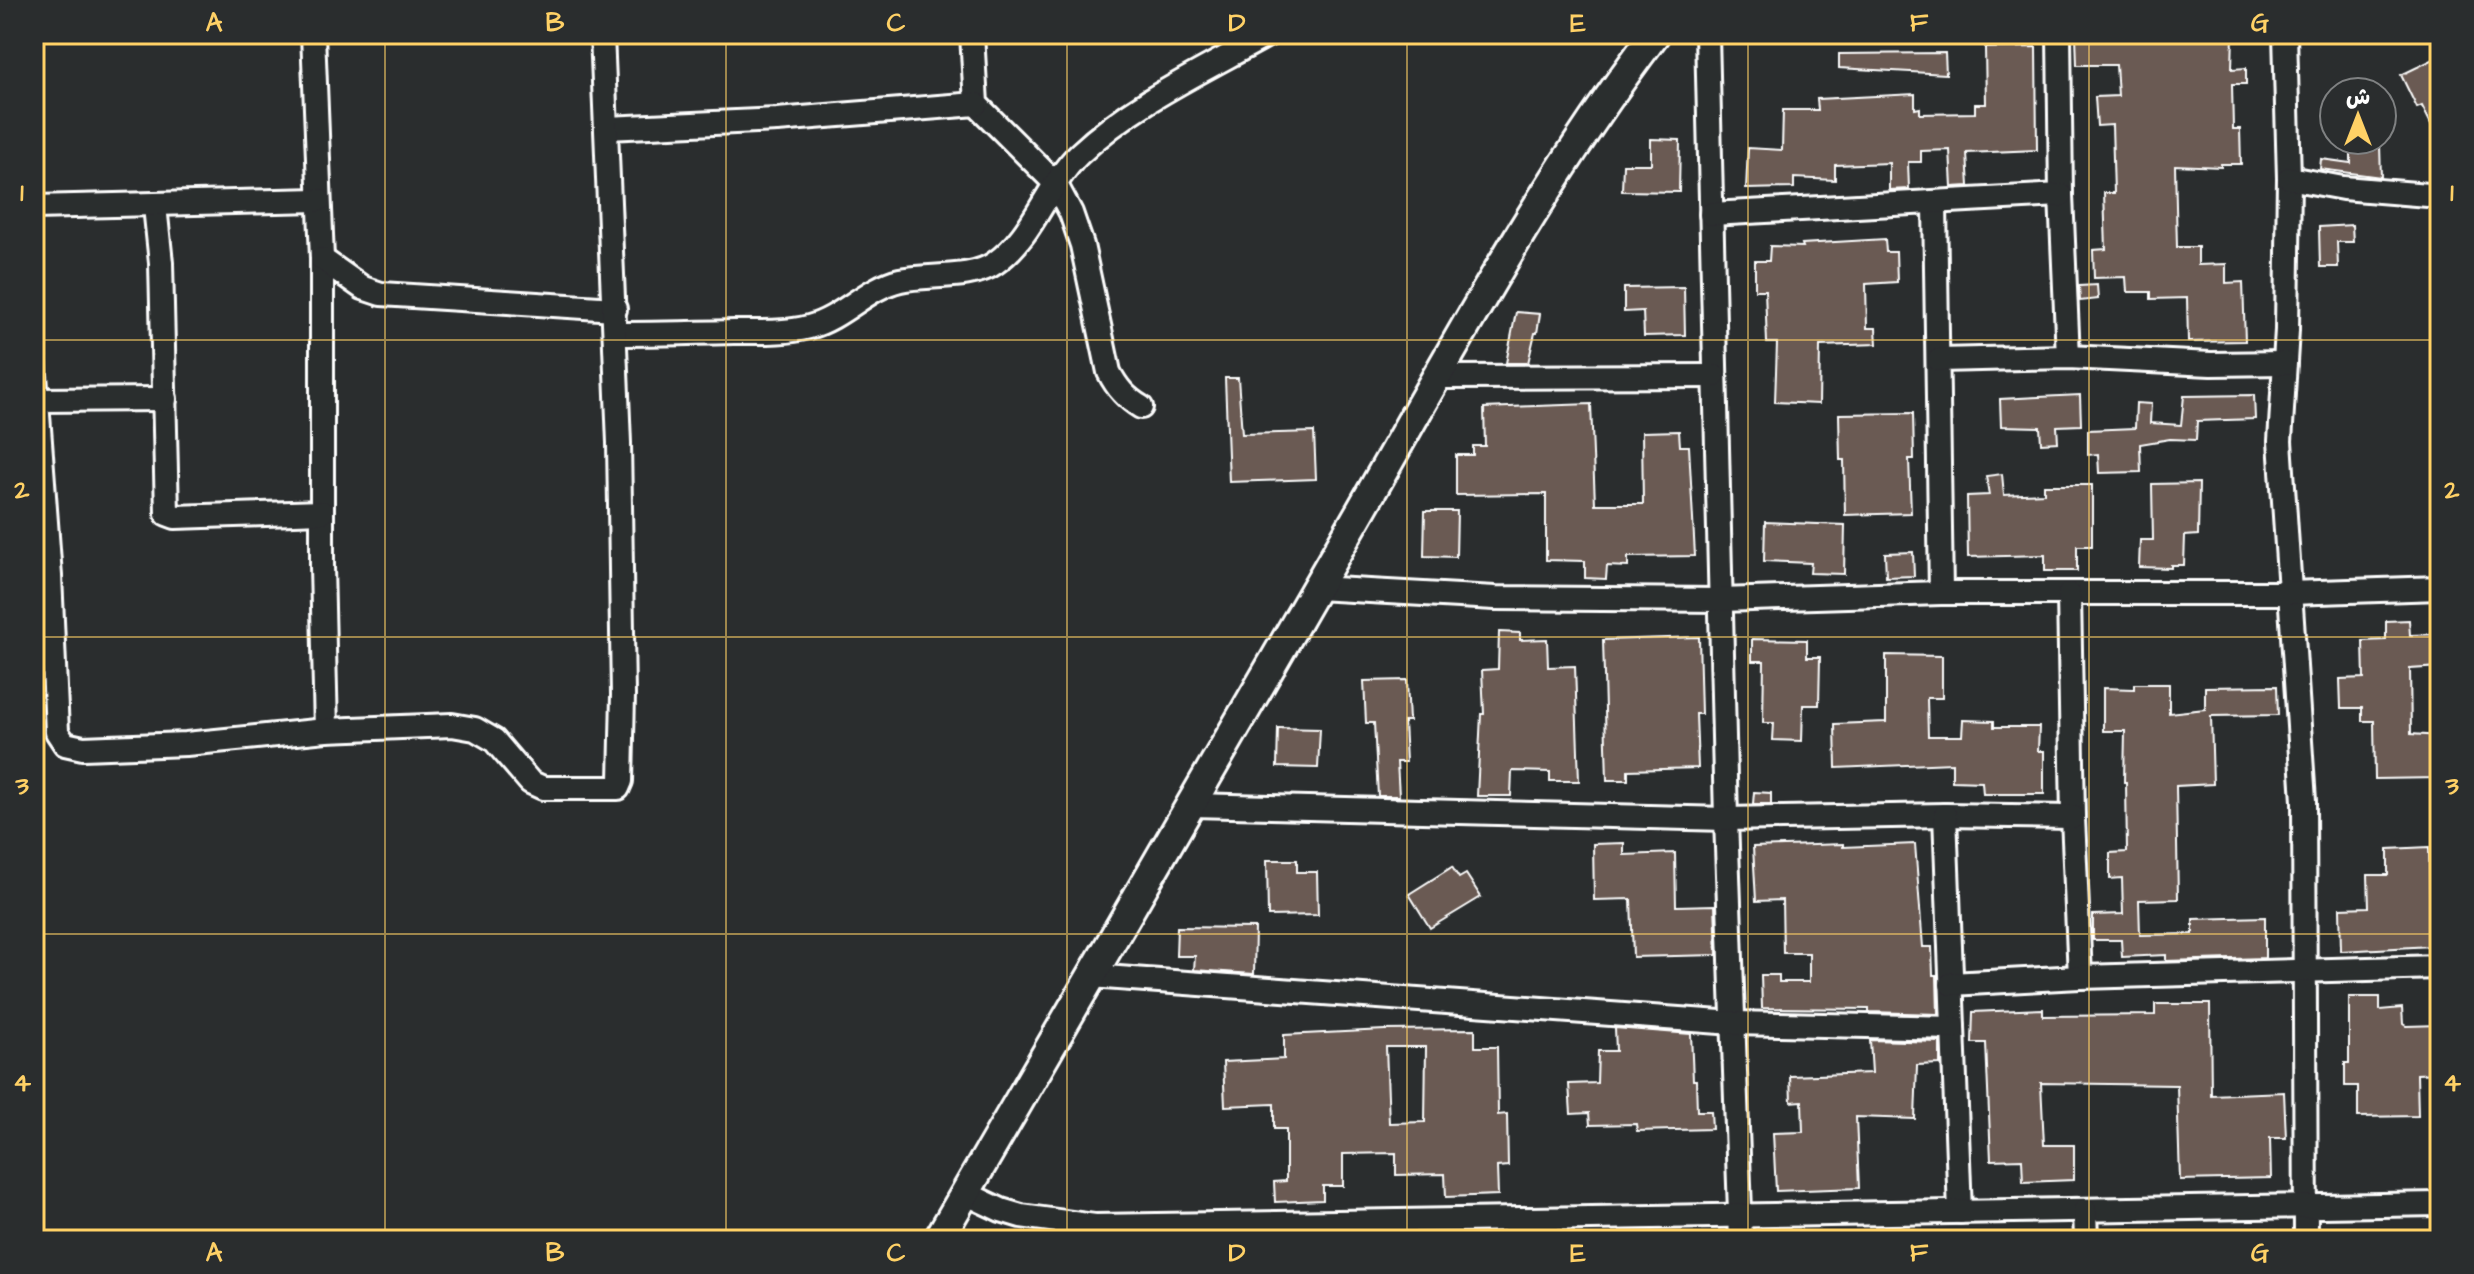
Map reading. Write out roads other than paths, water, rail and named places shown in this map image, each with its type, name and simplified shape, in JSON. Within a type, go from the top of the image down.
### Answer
[{"type":"street","points":[[313,34],[322,259],[326,730]]},
{"type":"street","points":[[34,361],[50,576],[57,732],[65,744],[83,748],[186,744],[326,730],[452,725],[475,729],[494,740],[530,782],[543,788],[618,788],[621,781],[623,695],[615,309],[602,34]]},
{"type":"street","points":[[972,34],[976,104],[1055,183],[1071,213],[1082,245],[1109,372],[1122,393],[1141,407]]},
{"type":"street","points":[[615,334],[782,331],[810,327],[830,319],[882,285],[904,279],[962,274],[993,265],[1011,250],[1029,227],[1055,183],[1078,155],[1152,100],[1269,34]]},
{"type":"street","points":[[938,1240],[1035,1056],[1210,744],[1457,317],[1607,75],[1636,34]]},
{"type":"street","points":[[921,1240],[1035,1056],[1091,976],[1542,200],[1620,80],[1655,34]]},
{"type":"street","points":[[1707,34],[1726,819],[1741,1240]]},
{"type":"street","points":[[2059,34],[2061,195],[2068,357]]},
{"type":"street","points":[[2285,34],[2289,178],[2280,441],[2304,801],[2306,1240]]},
{"type":"street","points":[[607,128],[777,120],[976,104]]},
{"type":"street","points":[[2289,178],[2343,188],[2440,196]]},
{"type":"street","points":[[1711,214],[2061,195]]},
{"type":"street","points":[[34,207],[319,200]]},
{"type":"street","points":[[1935,203],[1941,593]]},
{"type":"street","points":[[155,206],[161,263],[167,514],[175,517],[322,512]]},
{"type":"street","points":[[322,259],[363,288],[381,294],[615,309]]},
{"type":"street","points":[[1939,360],[2068,357],[2211,364],[2285,363]]},
{"type":"street","points":[[1438,377],[1714,376]]},
{"type":"street","points":[[37,400],[165,399]]},
{"type":"street","points":[[1316,588],[1495,598],[1721,600],[1941,593],[2289,593],[2440,588]]},
{"type":"street","points":[[2069,594],[2073,817],[2080,977]]},
{"type":"street","points":[[1192,805],[1726,819],[1945,815],[2073,817]]},
{"type":"street","points":[[1945,815],[1960,1212]]},
{"type":"street","points":[[1951,984],[2080,977],[2440,967]]},
{"type":"street","points":[[1091,976],[1734,1023],[1953,1028]]},
{"type":"street","points":[[965,1193],[1001,1210],[1095,1233],[1398,1231],[1741,1216],[2440,1204]]},
{"type":"street","points":[[2085,1210],[2086,1240]]}]
